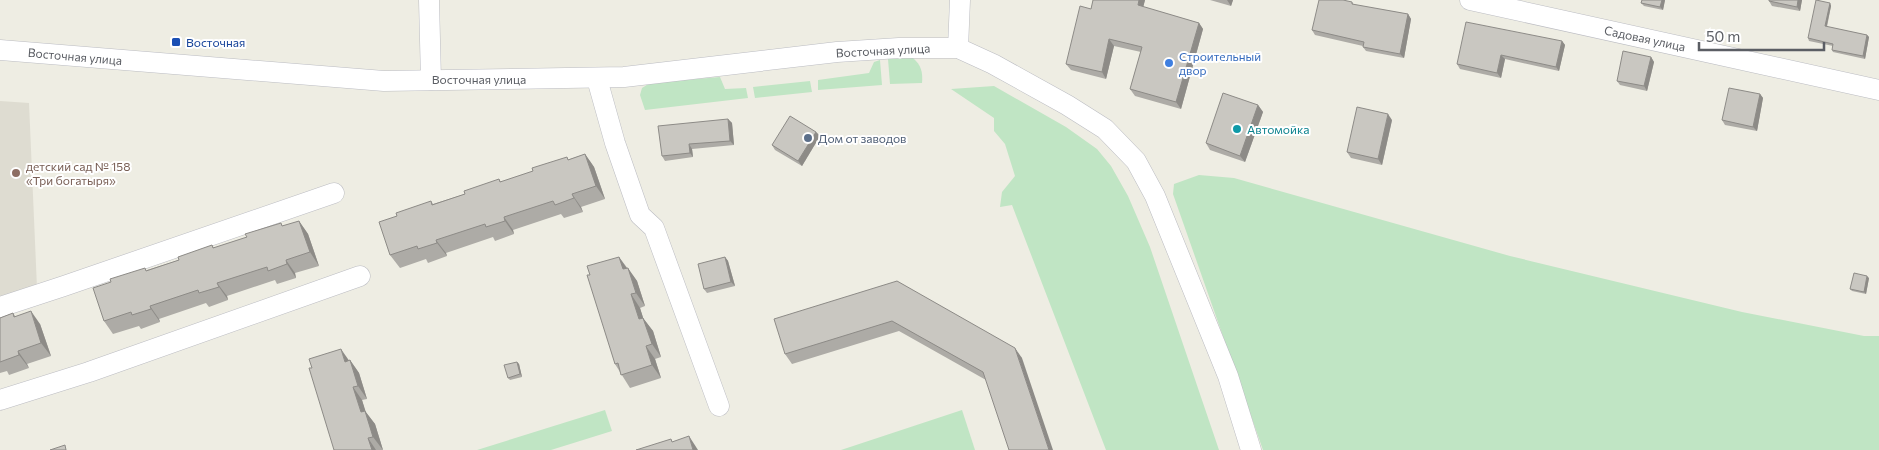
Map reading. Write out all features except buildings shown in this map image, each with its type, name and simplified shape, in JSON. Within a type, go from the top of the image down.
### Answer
[{"type":"street","points":[[429,0],[431,80]]},
{"type":"street","points":[[960,0],[958,48],[993,64],[1067,105],[1105,129],[1136,161],[1155,196],[1228,376],[1251,450]]},
{"type":"street","name":"Садовая улица","points":[[1470,0],[1879,90]]},
{"type":"street","name":"Восточная улица","points":[[0,50],[384,81],[624,78],[836,52],[899,48],[958,48]]},
{"type":"street","points":[[597,79],[615,143],[640,215],[654,228],[719,406]]},
{"type":"street","points":[[0,307],[334,193]]},
{"type":"street","points":[[0,400],[88,372],[360,276]]},
{"type":"shaded area","name":"детский сад № 158 «Три богатыря»","points":[[0,101],[29,103],[37,288],[0,300]]},
{"type":"green space","points":[[913,58],[921,69],[922,83],[890,84],[888,59]]},
{"type":"green space","points":[[880,60],[882,85],[818,90],[818,80],[869,73],[874,62]]},
{"type":"green space","points":[[720,77],[725,89],[746,88],[748,98],[645,110],[640,95],[642,88],[650,83]]},
{"type":"green space","points":[[810,81],[812,92],[755,98],[753,87]]},
{"type":"green space","points":[[994,86],[1066,127],[1097,149],[1111,166],[1128,196],[1150,247],[1219,450],[1106,450],[1012,205],[1000,207],[1002,192],[1015,176],[1005,144],[994,131],[994,118],[951,89]]},
{"type":"green space","points":[[1199,175],[1234,178],[1510,256],[1742,312],[1864,336],[1879,336],[1879,450],[1263,450],[1173,194],[1174,184]]},
{"type":"green space","points":[[605,410],[612,431],[551,450],[477,450]]},
{"type":"green space","points":[[962,410],[975,450],[841,450]]},
{"type":"place","name":"Восточная","points":[[176,42]]},
{"type":"place","name":"Строительный двор","points":[[1169,63]]},
{"type":"place","name":"Автомойка","points":[[1237,129]]},
{"type":"place","name":"Дом от заводов","points":[[808,138]]},
{"type":"place","name":"детский сад № 158 «Три богатыря»","points":[[16,173]]}]
